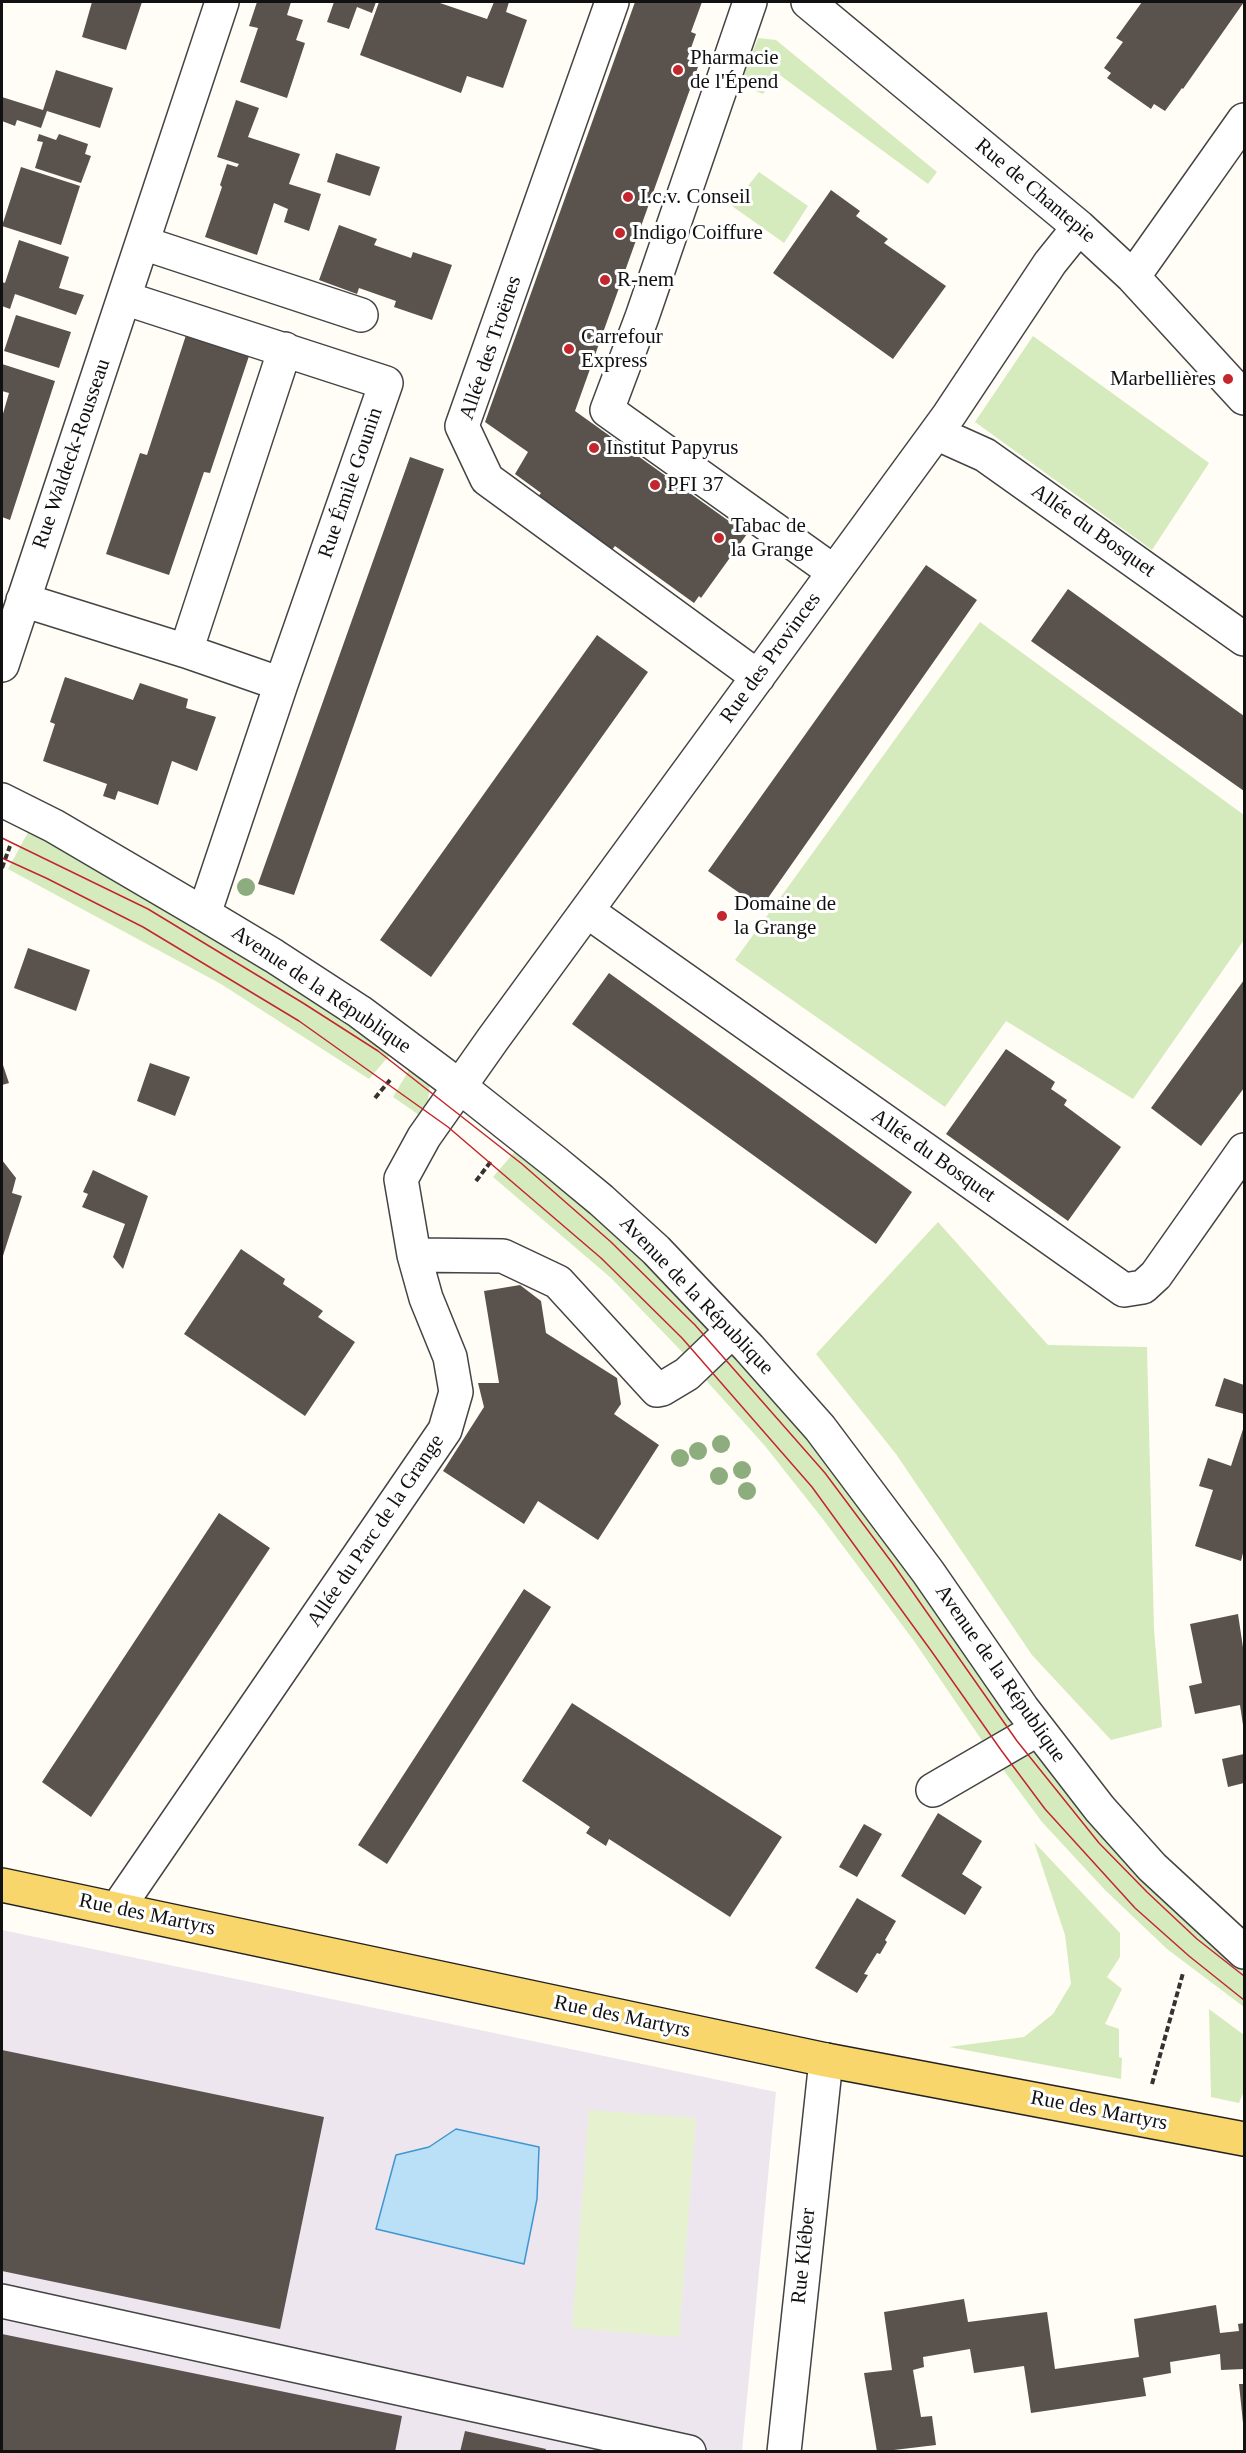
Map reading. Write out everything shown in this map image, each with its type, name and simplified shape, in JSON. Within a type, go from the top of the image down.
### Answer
[{"type":"main road","name":"Rue des Martyrs","points":[[2,1886],[117,1908],[826,2060],[1245,2139]]},
{"type":"street","name":"Rue Waldeck-Rousseau","points":[[2,665],[222,2]]},
{"type":"street","name":"Allée des Troënes","points":[[612,2],[462,426],[486,479],[758,677]]},
{"type":"street","points":[[750,2],[642,317],[607,410],[834,572]]},
{"type":"street","name":"Rue de Chantepie","points":[[808,2],[1079,227],[1134,277],[1245,399]]},
{"type":"street","points":[[1134,277],[1245,120]]},
{"type":"street","name":"Rue des Provinces","points":[[459,1086],[936,433],[1050,263],[1079,227]]},
{"type":"street","points":[[143,243],[361,315]]},
{"type":"street","name":"Rue Émile Gounin","points":[[124,298],[386,383],[280,684],[204,914]]},
{"type":"street","points":[[186,651],[285,349]]},
{"type":"street","name":"Allée du Bosquet","points":[[936,433],[985,455],[1245,639]]},
{"type":"street","points":[[23,600],[186,651],[280,684]]},
{"type":"street","name":"Avenue de la République","points":[[2,800],[54,826],[204,914],[360,1012],[459,1086],[601,1200],[656,1250],[820,1428],[860,1478],[1038,1729],[1093,1801],[1152,1867],[1245,1952]]},
{"type":"street","name":"Allée du Bosquet","points":[[587,911],[1124,1290],[1143,1287],[1156,1275],[1245,1150]]},
{"type":"street","name":"Allée du Parc de la Grange","points":[[117,1908],[445,1430],[456,1392],[450,1358],[426,1298],[414,1256],[401,1179],[424,1137],[459,1086]]},
{"type":"street","points":[[414,1256],[503,1256],[558,1282],[657,1390],[687,1374],[732,1331]]},
{"type":"street","points":[[933,1790],[1038,1729]]},
{"type":"street","name":"Rue Kléber","points":[[784,2451],[826,2060]]},
{"type":"street","points":[[2,2301],[689,2451]]},
{"type":"path","points":[[1142,2119],[1183,1973]]},
{"type":"shaded area","points":[[2,1930],[776,2092],[742,2451],[2,2452]]},
{"type":"green space","points":[[758,38],[776,40],[937,172],[928,184],[777,73],[763,94],[740,85]]},
{"type":"green space","points":[[759,172],[808,206],[784,243],[732,206]]},
{"type":"green space","points":[[1033,336],[1209,463],[1152,550],[975,422]]},
{"type":"green space","points":[[980,622],[1244,815],[1244,940],[1133,1099],[1006,1021],[945,1107],[735,960]]},
{"type":"green space","points":[[32,825],[394,1050],[369,1079],[221,984],[8,869]]},
{"type":"green space","points":[[413,1063],[430,1082],[428,1102],[422,1117],[393,1097]]},
{"type":"green space","points":[[517,1149],[576,1192],[712,1326],[685,1355],[611,1278],[493,1177]]},
{"type":"green space","points":[[938,1222],[1048,1345],[1147,1347],[1154,1629],[1162,1727],[1111,1740],[1032,1655],[896,1454],[816,1354]]},
{"type":"green space","points":[[735,1351],[838,1464],[1017,1722],[983,1742],[914,1641],[822,1518],[765,1446],[704,1378]]},
{"type":"green space","points":[[1033,1746],[1244,1969],[1244,2007],[1167,1949],[1105,1890],[1042,1822],[1002,1768]]},
{"type":"green space","points":[[1034,1842],[1120,1933],[1120,1957],[1107,1977],[1122,1989],[1105,2024],[1119,2029],[1119,2057],[1122,2058],[1121,2079],[949,2047],[1024,2037],[1053,2014],[1071,1984],[1065,1935]]},
{"type":"green space","points":[[1209,2009],[1244,2035],[1244,2091],[1239,2103],[1211,2097]]},
{"type":"green space","points":[[589,2110],[696,2118],[679,2337],[572,2328]]},
{"type":"water","points":[[456,2129],[539,2147],[537,2199],[524,2264],[376,2229],[396,2155],[429,2147]]},
{"type":"building","points":[[92,2],[142,2],[126,50],[82,37]]},
{"type":"building","points":[[257,2],[291,2],[287,15],[303,20],[296,40],[305,43],[287,98],[240,82],[258,28],[249,26]]},
{"type":"building","points":[[334,2],[376,2],[372,13],[357,7],[349,29],[327,22]]},
{"type":"building","points":[[379,2],[437,2],[487,19],[494,2],[509,2],[506,12],[527,20],[503,88],[467,76],[461,93],[360,55]]},
{"type":"building","points":[[635,2],[702,2],[691,32],[696,34],[687,59],[699,64],[575,411],[747,534],[701,598],[699,596],[694,603],[615,546],[611,551],[537,498],[541,493],[515,474],[528,452],[485,422]]},
{"type":"building","points":[[1142,2],[1244,2],[1165,111],[1154,104],[1151,109],[1107,78],[1111,73],[1104,68],[1123,42],[1116,38]]},
{"type":"building","points":[[56,70],[113,88],[100,128],[47,111],[41,128],[17,120],[15,126],[2,121],[2,97],[43,110]]},
{"type":"building","points":[[236,100],[259,108],[248,137],[300,154],[289,184],[321,194],[309,231],[284,222],[288,209],[274,203],[257,255],[205,237],[222,187],[220,185],[227,164],[237,167],[239,164],[217,157]]},
{"type":"building","points":[[39,134],[56,140],[59,134],[88,144],[85,154],[91,156],[81,183],[35,168],[43,142],[37,141]]},
{"type":"building","points":[[336,153],[380,167],[370,196],[327,182]]},
{"type":"building","points":[[21,167],[80,186],[61,245],[2,226]]},
{"type":"building","points":[[831,190],[860,211],[856,216],[888,239],[884,243],[946,286],[893,359],[773,273]]},
{"type":"building","points":[[339,225],[377,239],[374,245],[411,258],[413,252],[452,265],[432,320],[394,307],[396,301],[359,288],[357,294],[319,280]]},
{"type":"building","points":[[19,240],[69,257],[59,288],[84,295],[76,315],[15,294],[10,309],[2,306],[2,282],[5,283]]},
{"type":"building","points":[[16,315],[71,332],[59,368],[4,351]]},
{"type":"building","points":[[187,332],[250,353],[210,473],[204,472],[169,575],[106,554],[140,453],[147,455]]},
{"type":"building","points":[[2,364],[55,381],[10,520],[2,517],[2,417],[9,393],[2,391]]},
{"type":"building","points":[[410,457],[444,469],[294,895],[258,884]]},
{"type":"building","points":[[926,565],[977,600],[761,908],[708,871]]},
{"type":"building","points":[[1068,589],[1244,716],[1244,791],[1031,641]]},
{"type":"building","points":[[597,635],[648,672],[431,977],[380,940]]},
{"type":"building","points":[[65,677],[133,700],[140,683],[188,699],[186,708],[216,717],[197,771],[172,761],[158,805],[118,791],[115,800],[103,796],[107,784],[43,761],[55,724],[50,722]]},
{"type":"building","points":[[28,948],[90,970],[76,1011],[14,988]]},
{"type":"building","points":[[609,973],[912,1192],[876,1244],[572,1024]]},
{"type":"building","points":[[1244,980],[1244,1088],[1201,1146],[1151,1108]]},
{"type":"building","points":[[1006,1049],[1055,1082],[1051,1089],[1067,1100],[1064,1105],[1121,1147],[1068,1221],[946,1134]]},
{"type":"building","points":[[2,1062],[9,1083],[2,1085]]},
{"type":"building","points":[[150,1063],[190,1077],[175,1116],[137,1101]]},
{"type":"building","points":[[2,1160],[16,1178],[12,1193],[22,1196],[2,1259]]},
{"type":"building","points":[[93,1170],[148,1196],[123,1269],[113,1257],[125,1224],[82,1207],[88,1194],[83,1192]]},
{"type":"building","points":[[241,1249],[285,1279],[283,1284],[323,1311],[318,1317],[355,1342],[305,1416],[184,1334]]},
{"type":"building","points":[[520,1285],[541,1301],[546,1333],[617,1378],[621,1404],[614,1414],[659,1445],[598,1540],[538,1501],[524,1524],[443,1471],[484,1407],[478,1383],[499,1383],[484,1291]]},
{"type":"building","points":[[1224,1378],[1244,1385],[1244,1414],[1215,1406]]},
{"type":"building","points":[[1244,1426],[1244,1549],[1241,1561],[1195,1546],[1213,1490],[1199,1486],[1208,1458],[1231,1466]]},
{"type":"building","points":[[219,1513],[270,1548],[91,1817],[42,1782]]},
{"type":"building","points":[[524,1589],[551,1607],[387,1864],[358,1845]]},
{"type":"building","points":[[1238,1614],[1244,1654],[1243,1725],[1240,1705],[1195,1714],[1189,1686],[1202,1683],[1190,1624]]},
{"type":"building","points":[[572,1703],[782,1837],[730,1917],[609,1839],[606,1846],[586,1833],[590,1827],[522,1781]]},
{"type":"building","points":[[1244,1754],[1244,1783],[1228,1787],[1222,1759]]},
{"type":"building","points":[[938,1813],[982,1841],[962,1874],[982,1887],[965,1915],[901,1876]]},
{"type":"building","points":[[864,1824],[882,1834],[857,1877],[839,1867]]},
{"type":"building","points":[[857,1898],[896,1921],[880,1954],[877,1953],[864,1974],[868,1975],[857,1993],[815,1968]]},
{"type":"building","points":[[2,2050],[324,2117],[280,2329],[2,2271]]},
{"type":"building","points":[[964,2299],[968,2322],[1047,2312],[1055,2369],[1139,2357],[1134,2319],[1216,2305],[1220,2333],[1239,2331],[1238,2324],[1244,2323],[1244,2369],[1221,2370],[1220,2354],[1170,2362],[1171,2373],[1143,2378],[1146,2396],[1031,2413],[1024,2366],[974,2373],[970,2349],[923,2357],[924,2367],[913,2370],[921,2417],[932,2416],[936,2445],[877,2452],[864,2373],[892,2370],[884,2312]]},
{"type":"building","points":[[2,2334],[402,2416],[395,2452],[2,2452]]},
{"type":"building","points":[[1239,2384],[1244,2384],[1244,2423],[1243,2423]]},
{"type":"building","points":[[465,2431],[546,2449],[545,2452],[460,2452]]},
{"type":"tram line","points":[[2,838],[148,909],[378,1051],[522,1164],[611,1242],[695,1325],[825,1473],[893,1564],[1017,1741],[1099,1843],[1197,1939],[1244,1976]]},
{"type":"tram line","points":[[2,858],[143,927],[299,1021],[448,1127],[601,1258],[682,1338],[812,1487],[1045,1809],[1135,1908],[1189,1956],[1244,2000]]},
{"type":"place","name":"Pharmacie de l'Épend","points":[[678,70]]},
{"type":"place","name":"I.c.v. Conseil","points":[[628,197]]},
{"type":"place","name":"Indigo Coiffure","points":[[620,233]]},
{"type":"place","name":"R-nem","points":[[605,280]]},
{"type":"place","name":"Carrefour Express","points":[[569,349]]},
{"type":"place","name":"Marbellières","points":[[1228,379]]},
{"type":"place","name":"Institut Papyrus","points":[[594,448]]},
{"type":"place","name":"PFI 37","points":[[655,485]]},
{"type":"place","name":"Tabac de la Grange","points":[[719,538]]},
{"type":"place","name":"Domaine de la Grange","points":[[722,916]]}]
